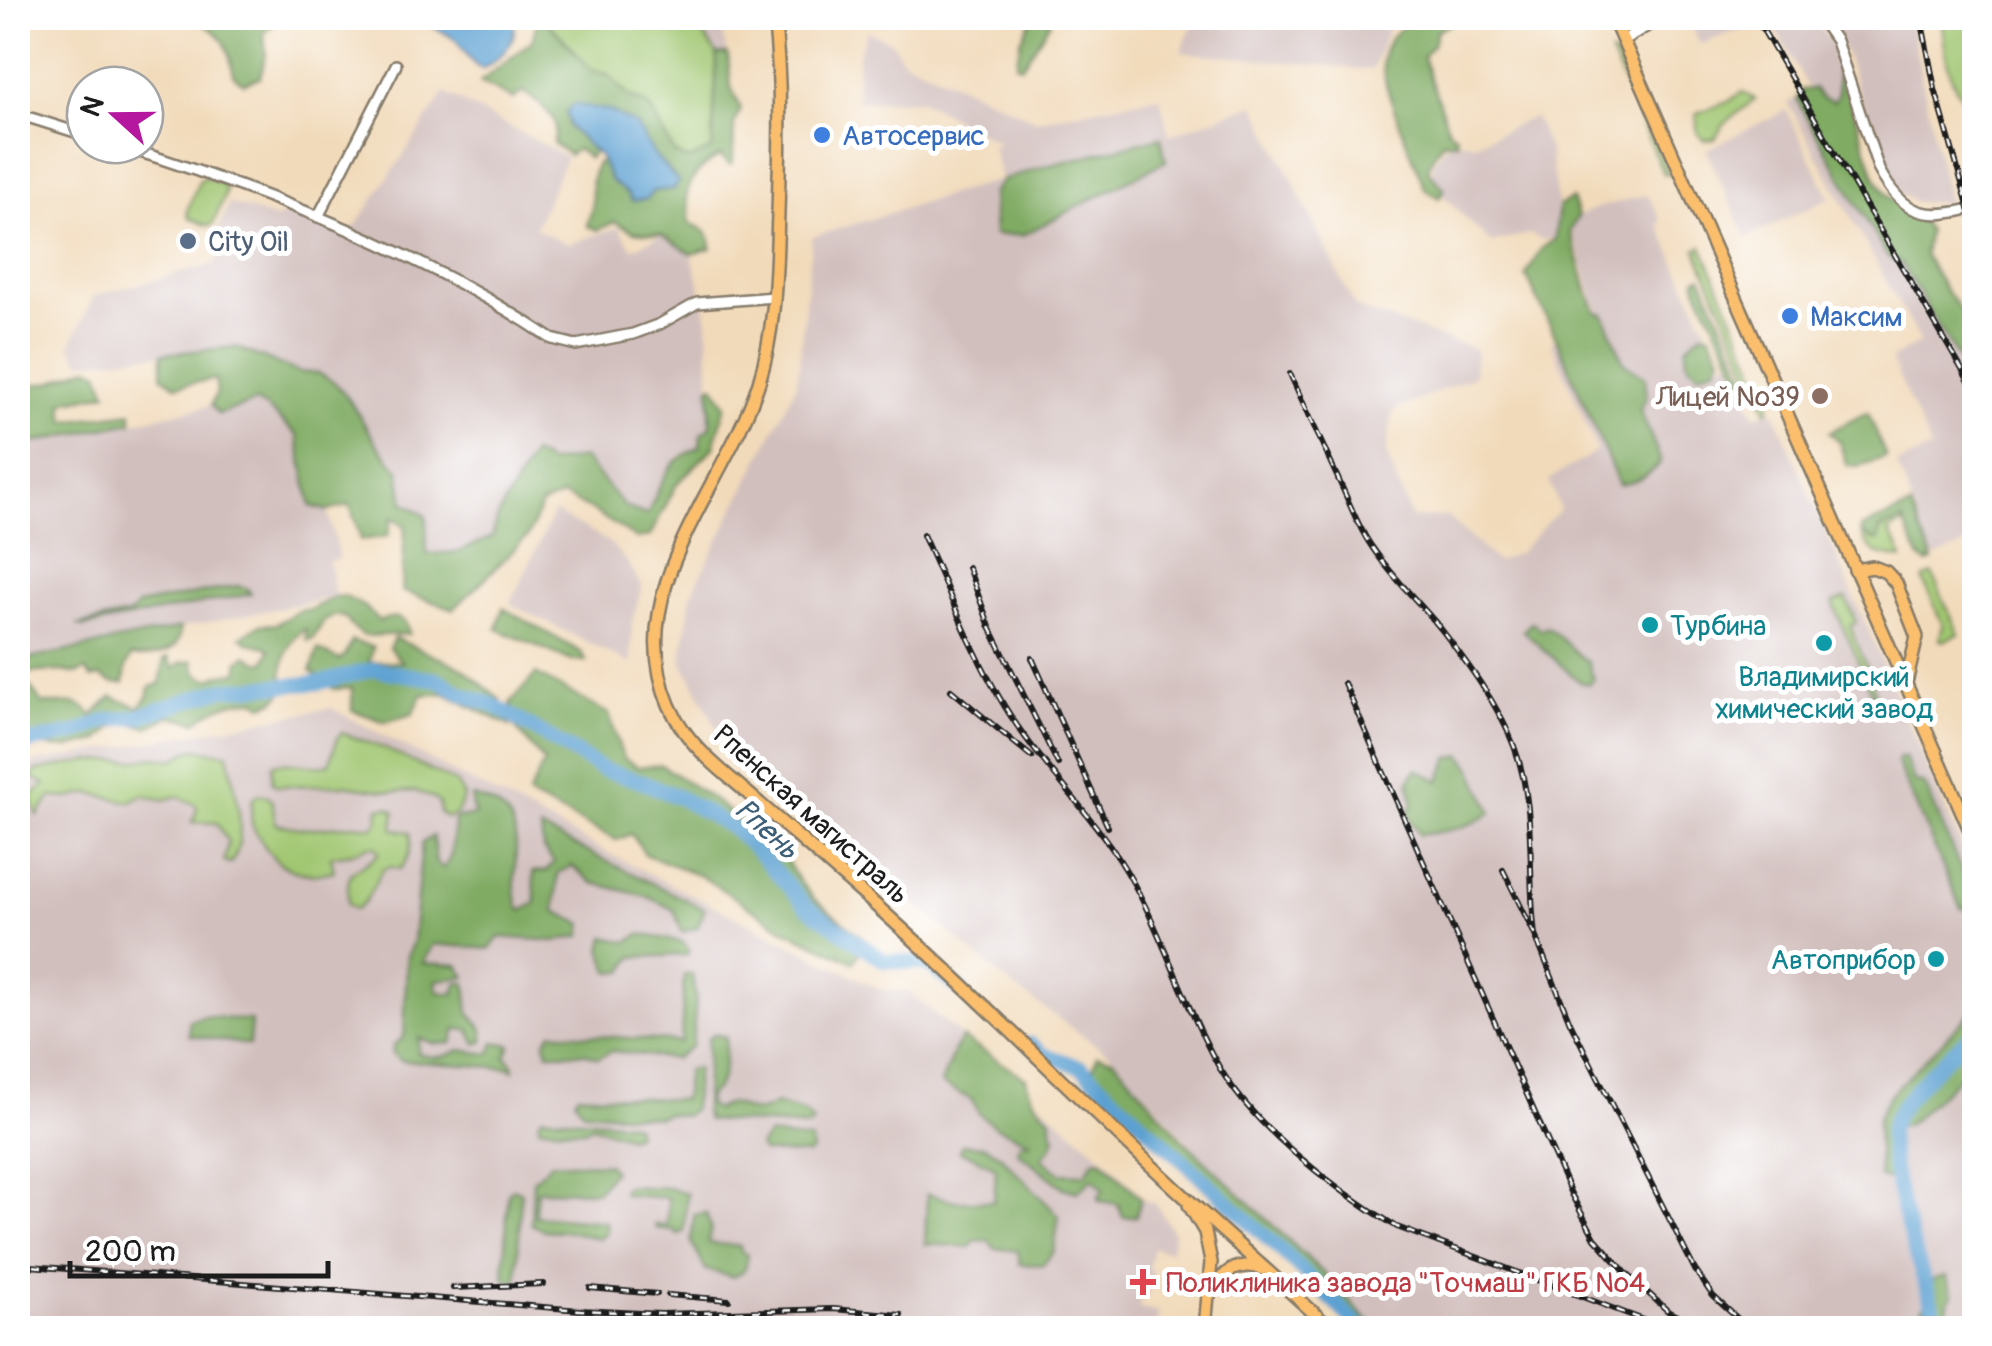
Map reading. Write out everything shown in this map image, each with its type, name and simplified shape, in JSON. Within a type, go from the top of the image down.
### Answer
[{"type":"main road","name":"Рпенская магистраль","points":[[774,18],[780,140],[772,329],[747,413],[682,547],[658,614],[656,645],[666,698],[688,736],[741,787],[902,928],[1184,1197],[1330,1328]]},
{"type":"main road","points":[[1613,18],[1974,839]]},
{"type":"main road","points":[[1855,570],[1873,568],[1886,572],[1896,583],[1917,637],[1906,682]]},
{"type":"main road","name":"Рпенская магистраль","points":[[1184,1197],[1205,1232],[1212,1262],[1205,1328]]},
{"type":"main road","points":[[1210,1297],[1222,1276],[1232,1269],[1254,1265],[1268,1270]]},
{"type":"street","points":[[1623,40],[1662,18]]},
{"type":"street","points":[[1820,18],[1836,41],[1890,190],[1902,203],[1924,212],[1940,215],[1974,208]]},
{"type":"street","points":[[318,217],[396,64]]},
{"type":"street","points":[[18,114],[65,128]]},
{"type":"street","points":[[165,162],[376,242],[474,291],[565,344],[576,346],[633,334],[697,304],[775,297]]},
{"type":"shaded area","points":[[692,18],[718,18],[728,54],[717,54]]},
{"type":"shaded area","points":[[1195,18],[1408,18],[1390,24],[1372,70],[1181,52]]},
{"type":"shaded area","points":[[1687,18],[1813,18],[1831,42],[1848,98],[1821,111],[1770,19],[1700,44]]},
{"type":"shaded area","points":[[1828,18],[1909,18],[1948,203],[1915,202],[1894,190],[1845,52]]},
{"type":"shaded area","points":[[867,31],[891,41],[902,59],[1036,120],[1160,96],[1169,135],[1255,104],[1355,307],[1476,350],[1474,376],[1393,411],[1386,454],[1412,519],[1447,516],[1497,562],[1518,553],[1560,509],[1549,480],[1597,451],[1551,342],[1602,320],[1571,219],[1646,195],[1650,199],[1722,363],[1730,360],[1755,416],[1773,409],[1974,876],[1974,1017],[1884,1109],[1888,1163],[1934,1328],[1374,1328],[1254,1216],[1113,1057],[1014,987],[725,744],[682,660],[691,595],[797,384],[812,237],[1001,179],[992,146],[1000,143],[921,100],[857,101],[858,54]]},
{"type":"shaded area","points":[[445,93],[566,157],[535,228],[568,244],[619,227],[632,249],[662,235],[692,254],[708,320],[710,428],[700,447],[680,455],[669,469],[647,515],[625,507],[583,458],[498,516],[493,537],[458,552],[426,554],[404,502],[399,470],[379,447],[346,395],[318,373],[299,372],[235,347],[81,362],[70,346],[94,296],[215,264],[225,244],[215,238],[229,203],[276,219],[289,212],[341,234],[355,227]]},
{"type":"shaded area","points":[[1802,95],[1959,361],[1974,396],[1974,541],[1933,559],[1897,464],[1931,449],[1891,359],[1920,342],[1788,103]]},
{"type":"shaded area","points":[[1786,110],[1830,198],[1747,238],[1706,150]]},
{"type":"shaded area","points":[[1534,117],[1549,150],[1557,201],[1555,238],[1544,240],[1529,234],[1491,243],[1433,186],[1433,163],[1446,146],[1460,141],[1475,144]]},
{"type":"shaded area","points":[[304,386],[337,507],[328,512],[339,558],[329,561],[335,597],[18,661],[18,446]]},
{"type":"shaded area","points":[[554,512],[610,543],[642,587],[632,623],[631,664],[510,604]]},
{"type":"shaded area","points":[[331,708],[881,990],[908,991],[1107,1160],[1146,1201],[1155,1203],[1174,1233],[1171,1251],[1153,1248],[1147,1298],[1142,1297],[1139,1308],[1159,1313],[1155,1328],[18,1328],[18,766]]},
{"type":"shaded area","points":[[1974,1054],[1974,1328],[1948,1328],[1938,1286],[1929,1279],[1896,1153],[1895,1129]]},
{"type":"green space","points":[[193,18],[279,18],[264,33],[266,55],[260,77],[244,83],[234,76],[222,40]]},
{"type":"green space","points":[[538,18],[544,18],[592,70],[608,74],[628,96],[648,105],[675,154],[689,160],[712,149],[717,54],[728,54],[731,87],[741,109],[734,124],[733,162],[730,165],[721,156],[709,163],[693,179],[687,192],[689,223],[708,234],[711,248],[692,254],[662,235],[634,232],[615,222],[598,230],[587,226],[597,163],[603,162],[611,181],[628,194],[674,189],[679,182],[654,155],[635,125],[569,127],[595,151],[588,158],[577,149],[569,155],[553,143],[553,119],[538,103],[524,92],[513,99],[480,82],[532,41]]},
{"type":"green space","points":[[544,18],[692,18],[717,54],[712,150],[689,160],[675,154],[648,106],[628,96],[608,74],[592,70]]},
{"type":"green space","points":[[1032,18],[1052,19],[1022,66],[1016,64],[1021,40]]},
{"type":"green space","points":[[1414,18],[1462,18],[1437,30],[1423,57],[1449,131],[1456,135],[1457,142],[1442,142],[1428,170],[1444,189],[1439,198],[1425,189],[1383,72],[1383,54],[1389,41]]},
{"type":"green space","points":[[1941,18],[1974,18],[1974,105],[1964,99],[1952,79]]},
{"type":"green space","points":[[1611,54],[1617,56],[1669,174],[1663,173]]},
{"type":"green space","points":[[1841,71],[1875,176],[1886,194],[1901,208],[1916,214],[1928,230],[1924,255],[1974,329],[1974,396],[1959,361],[1901,263],[1888,258],[1797,100],[1802,90],[1814,89],[1821,98],[1834,102],[1838,93],[1837,73]]},
{"type":"green space","points":[[1742,92],[1755,99],[1723,125],[1715,139],[1705,140],[1697,133],[1697,113],[1728,102]]},
{"type":"green space","points":[[1161,137],[1166,161],[1023,235],[994,235],[992,194],[1002,180]]},
{"type":"green space","points":[[205,177],[224,184],[226,193],[213,224],[208,226],[189,218],[187,211],[199,181]]},
{"type":"green space","points":[[1572,199],[1578,216],[1570,231],[1585,283],[1596,312],[1604,314],[1624,363],[1645,377],[1647,397],[1640,410],[1661,461],[1643,478],[1619,485],[1526,275],[1541,249],[1555,239],[1559,206]]},
{"type":"green space","points":[[1702,246],[1771,405],[1767,411],[1696,249]]},
{"type":"green space","points":[[1701,276],[1752,389],[1749,394],[1696,285],[1696,278]]},
{"type":"green space","points":[[1702,332],[1710,334],[1721,356],[1716,367],[1699,373],[1687,363],[1686,347]]},
{"type":"green space","points":[[235,347],[299,372],[318,373],[334,382],[399,470],[404,502],[426,516],[427,554],[458,552],[492,537],[498,516],[532,454],[549,463],[583,458],[625,507],[647,515],[672,466],[700,447],[701,434],[710,428],[710,386],[714,385],[726,405],[714,447],[677,484],[650,536],[637,539],[563,496],[542,504],[528,536],[454,609],[402,591],[405,526],[392,517],[388,536],[361,540],[350,505],[328,511],[311,506],[297,435],[267,408],[256,402],[218,414],[211,405],[217,392],[215,379],[177,386],[162,376],[162,354]]},
{"type":"green space","points":[[88,367],[99,371],[107,393],[63,402],[65,421],[132,412],[132,422],[18,446],[18,373],[31,385],[51,382]]},
{"type":"green space","points":[[1868,412],[1886,457],[1859,466],[1847,465],[1839,442],[1829,432]]},
{"type":"green space","points":[[1911,507],[1933,561],[1927,563],[1919,557],[1903,520],[1880,529],[1879,540],[1862,534],[1861,528]]},
{"type":"green space","points":[[1903,519],[1905,523],[1889,531],[1902,559],[1869,547],[1862,534],[1874,540],[1880,529]]},
{"type":"green space","points":[[1932,574],[1959,634],[1943,641],[1939,639],[1943,626],[1923,579]]},
{"type":"green space","points":[[237,586],[247,588],[251,594],[79,625],[131,614],[138,605]]},
{"type":"green space","points":[[344,596],[365,607],[379,621],[395,617],[403,620],[409,634],[364,636],[346,618],[336,615],[323,622],[312,640],[306,640],[306,629],[293,640],[283,665],[283,691],[271,702],[233,703],[197,722],[170,716],[149,727],[128,723],[113,727],[98,741],[68,748],[38,746],[18,753],[19,685],[28,684],[42,703],[76,704],[92,716],[112,697],[139,707],[148,697],[150,687],[160,684],[164,660],[169,658],[173,669],[193,661],[198,673],[211,679],[239,672],[238,662],[247,655],[265,662],[270,650],[241,637],[259,625],[276,624],[300,610]]},
{"type":"green space","points":[[1846,598],[1856,623],[1850,626],[1877,699],[1833,603]]},
{"type":"green space","points":[[503,608],[581,652],[586,661],[572,661],[497,629]]},
{"type":"green space","points":[[1532,622],[1541,630],[1552,630],[1588,662],[1594,679],[1588,684],[1580,682],[1523,631]]},
{"type":"green space","points":[[180,628],[176,644],[164,653],[131,656],[124,683],[112,683],[100,676],[92,678],[85,670],[77,674],[18,673],[18,661]]},
{"type":"green space","points":[[394,638],[461,667],[499,698],[510,726],[443,693],[422,695],[413,714],[385,722],[352,710],[352,688],[334,689],[311,671],[318,649],[339,660],[352,641],[373,647],[369,662],[402,662],[389,648]]},
{"type":"green space","points":[[536,674],[609,714],[623,758],[638,767],[661,765],[783,853],[814,899],[866,940],[854,962],[787,931],[699,875],[646,855],[631,834],[617,840],[528,796],[544,762],[515,727],[511,702]]},
{"type":"green space","points":[[342,733],[384,748],[457,784],[464,796],[457,814],[447,818],[440,813],[439,803],[416,791],[391,792],[343,785],[277,786],[272,782],[273,764],[329,764]]},
{"type":"green space","points":[[197,749],[228,753],[240,826],[236,854],[230,864],[224,862],[228,842],[217,823],[192,822],[196,805],[178,796],[164,800],[143,795],[129,802],[90,793],[51,797],[38,816],[30,797],[46,784],[32,778],[35,771],[88,761],[153,757],[174,760]]},
{"type":"green space","points":[[1462,755],[1492,812],[1467,826],[1419,835],[1407,813],[1413,804],[1409,782],[1416,769],[1440,781],[1449,758]]},
{"type":"green space","points":[[1899,758],[1905,758],[1914,781],[1925,785],[1974,900],[1972,909],[1961,908],[1897,763]]},
{"type":"green space","points":[[259,794],[272,801],[276,824],[305,829],[373,827],[379,808],[388,807],[395,811],[393,829],[410,832],[408,856],[400,869],[383,869],[365,902],[356,909],[348,904],[349,881],[354,871],[379,853],[376,847],[331,856],[334,871],[293,871],[270,854],[254,828],[253,798]]},
{"type":"green space","points":[[472,797],[494,805],[508,816],[514,830],[516,896],[521,911],[536,903],[533,872],[547,871],[554,862],[543,849],[541,829],[705,909],[697,928],[682,932],[674,910],[646,896],[593,883],[572,866],[558,873],[555,911],[583,924],[581,936],[556,941],[499,937],[490,949],[433,944],[423,963],[458,965],[466,977],[436,980],[438,992],[454,994],[457,983],[466,983],[469,1012],[483,1029],[484,1041],[476,1044],[470,1030],[456,1029],[452,1043],[436,1044],[419,1038],[418,1054],[446,1056],[460,1050],[490,1054],[495,1042],[511,1045],[506,1057],[514,1070],[402,1061],[392,1054],[394,1045],[404,1037],[407,955],[413,942],[422,843],[433,836],[436,863],[444,868],[451,855],[454,819],[475,815]]},
{"type":"green space","points":[[640,934],[682,942],[689,950],[687,955],[633,957],[624,971],[611,972],[602,950],[605,937],[628,942]]},
{"type":"green space","points":[[692,974],[696,1001],[692,1046],[674,1059],[612,1051],[598,1058],[586,1053],[548,1053],[545,1043],[552,1032],[681,1042],[684,975]]},
{"type":"green space","points":[[1974,1005],[1974,1064],[1907,1125],[1894,1128],[1894,1155],[1906,1197],[1903,1201],[1897,1199],[1891,1180],[1879,1177],[1877,1120],[1888,1097]]},
{"type":"green space","points":[[206,1016],[251,1021],[249,1045],[189,1035],[189,1020]]},
{"type":"green space","points":[[714,1034],[726,1037],[725,1062],[719,1084],[708,1096],[708,1105],[716,1110],[731,1104],[756,1112],[775,1104],[804,1112],[813,1122],[809,1127],[707,1120],[704,1113],[708,1038]]},
{"type":"green space","points":[[962,1038],[1026,1078],[1035,1100],[1051,1118],[1055,1136],[1042,1158],[1060,1173],[1085,1174],[1094,1160],[1102,1159],[1141,1198],[1136,1216],[1123,1217],[1118,1204],[1099,1201],[1104,1190],[1093,1178],[1077,1192],[1064,1188],[1017,1151],[1020,1143],[1031,1142],[996,1127],[979,1114],[972,1100],[941,1084]]},
{"type":"green space","points":[[1097,1055],[1114,1059],[1183,1140],[1339,1288],[1367,1320],[1391,1328],[1366,1328],[1092,1070]]},
{"type":"green space","points":[[697,1068],[693,1109],[685,1116],[583,1111],[575,1099],[578,1094],[683,1100],[687,1070]]},
{"type":"green space","points":[[542,1116],[630,1123],[636,1126],[636,1134],[630,1137],[592,1126],[585,1130],[539,1127]]},
{"type":"green space","points":[[768,1135],[811,1140],[812,1152],[762,1152],[759,1146]]},
{"type":"green space","points":[[962,1144],[985,1146],[999,1154],[1059,1216],[1054,1251],[1043,1265],[1020,1264],[1018,1251],[994,1248],[989,1241],[974,1240],[971,1247],[925,1244],[927,1194],[955,1201],[994,1201],[996,1168],[960,1152]]},
{"type":"green space","points":[[551,1162],[608,1164],[613,1171],[597,1191],[537,1190],[535,1216],[606,1222],[607,1232],[600,1239],[544,1230],[531,1224],[533,1180]]},
{"type":"green space","points":[[625,1186],[687,1193],[684,1232],[656,1228],[655,1224],[667,1225],[668,1198],[626,1195],[622,1192]]},
{"type":"green space","points":[[513,1188],[521,1192],[517,1280],[509,1281],[504,1277],[508,1193]]},
{"type":"green space","points":[[706,1213],[711,1228],[708,1243],[740,1246],[742,1253],[748,1255],[744,1271],[733,1277],[706,1270],[691,1242],[694,1215]]},
{"type":"green space","points":[[1946,1276],[1953,1296],[1947,1307],[1953,1328],[1922,1328],[1922,1307],[1928,1305],[1940,1320],[1942,1317],[1930,1285],[1934,1279]]},
{"type":"water","points":[[421,18],[504,18],[514,24],[513,38],[505,51],[482,69],[456,40]]},
{"type":"water","points":[[574,104],[609,111],[636,125],[654,155],[679,182],[674,189],[653,191],[647,199],[632,201],[611,181],[599,156],[570,128],[566,113]]},
{"type":"waterway","name":"Рпень","points":[[18,745],[76,733],[108,720],[137,717],[223,689],[319,683],[374,669],[439,680],[462,694],[495,706],[603,770],[680,798],[734,829],[807,907],[885,961],[921,963],[961,990]]},
{"type":"waterway","name":"Рпень","points":[[1940,1328],[1899,1194],[1890,1142],[1897,1114],[1916,1089],[1974,1033]]},
{"type":"waterway","name":"Рпень","points":[[1030,1044],[1043,1054],[1081,1067],[1361,1328]]},
{"type":"railway","points":[[1756,18],[1974,390]]},
{"type":"railway","points":[[1921,18],[1935,89],[1974,226]]},
{"type":"railway","points":[[1290,374],[1367,540],[1462,656],[1491,700],[1514,746],[1529,816],[1535,935]]},
{"type":"railway","points":[[923,535],[993,686],[1032,746],[1119,859],[1146,907],[1214,1058],[1249,1108],[1320,1174],[1397,1227],[1665,1328]]},
{"type":"railway","points":[[968,567],[990,627],[1058,764]]},
{"type":"railway","points":[[1032,658],[1108,827]]},
{"type":"railway","points":[[1344,683],[1571,1194],[1595,1238],[1669,1312],[1701,1328]]},
{"type":"railway","points":[[951,690],[1032,757]]},
{"type":"railway","points":[[1503,870],[1535,935],[1570,1022],[1695,1270],[1713,1296],[1748,1328]]},
{"type":"railway","points":[[18,1265],[580,1310],[661,1314],[833,1309],[901,1315]]},
{"type":"railway","points":[[453,1288],[543,1284]]},
{"type":"railway","points":[[590,1288],[657,1294]]},
{"type":"railway","points":[[668,1295],[729,1300]]},
{"type":"place","name":"Автосервис","points":[[822,135]]},
{"type":"place","name":"City Oil","points":[[188,241]]},
{"type":"place","name":"Максим","points":[[1790,316]]},
{"type":"place","name":"Лицей №39","points":[[1820,396]]},
{"type":"place","name":"Турбина","points":[[1650,625]]},
{"type":"place","name":"Владимирский химический завод","points":[[1824,643]]},
{"type":"place","name":"Автоприбор","points":[[1936,959]]},
{"type":"place","name":"Поликлиника завода \"Точмаш\" ГКБ №4","points":[[1143,1282]]}]
